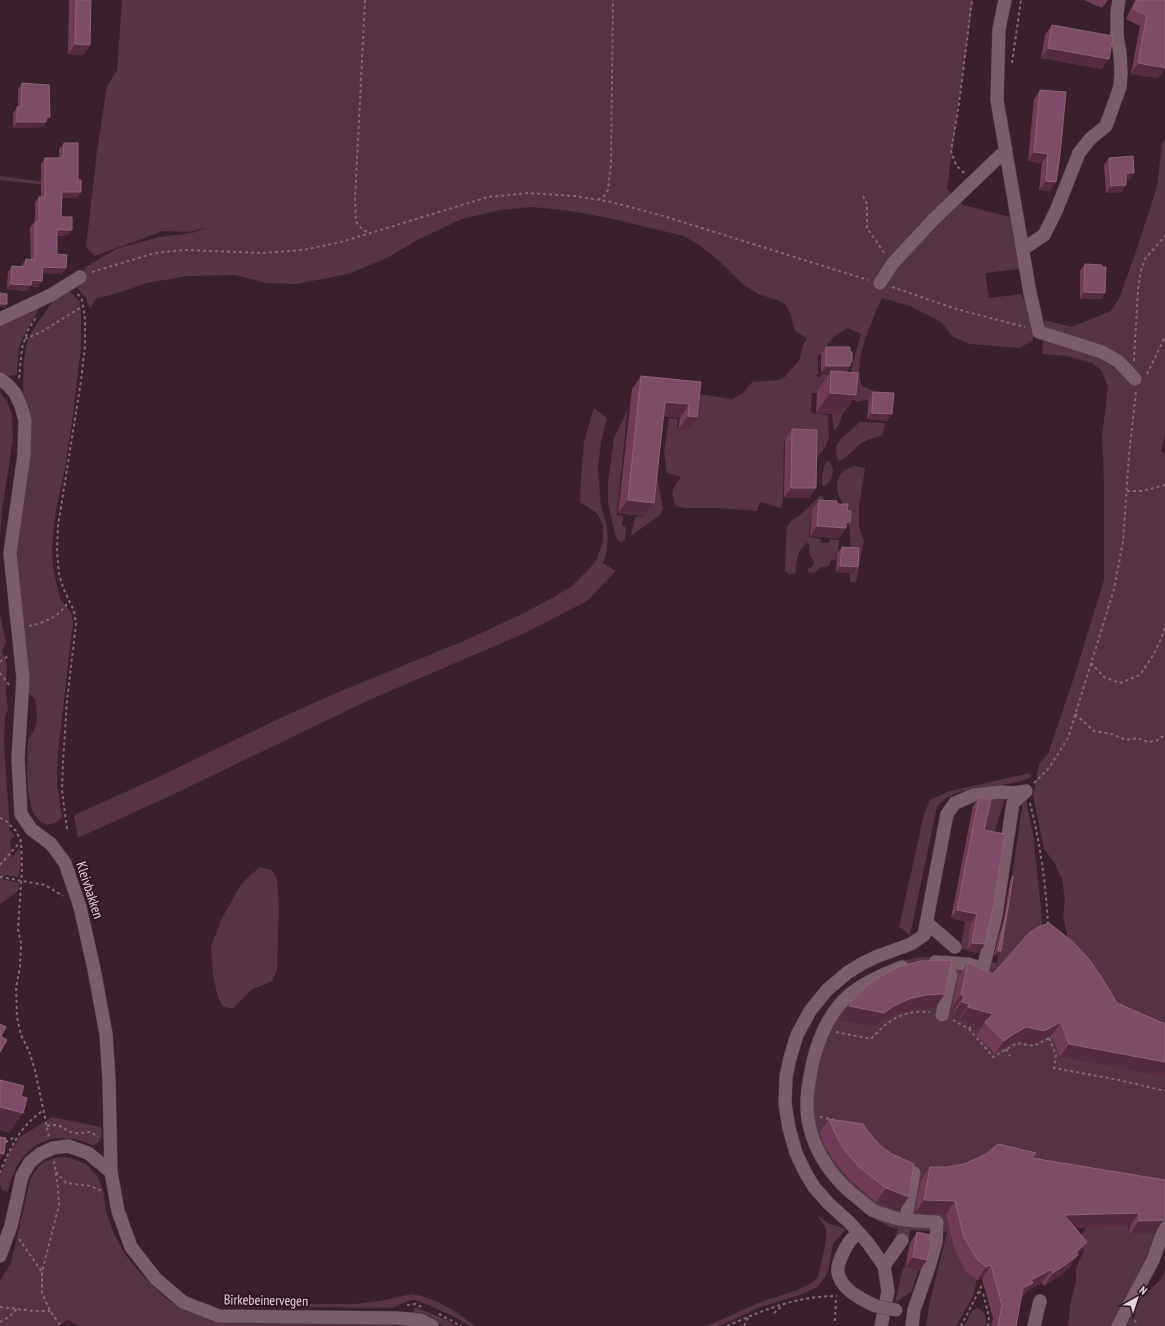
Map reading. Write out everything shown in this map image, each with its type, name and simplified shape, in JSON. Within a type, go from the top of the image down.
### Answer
[{"type":"street","points":[[1005,0],[999,29],[997,100],[1030,293],[1040,332],[1102,352],[1141,377]]},
{"type":"street","points":[[1023,250],[1044,235],[1056,211],[1079,153],[1090,139],[1106,126],[1120,87],[1120,53],[1116,36],[1117,12],[1120,0]]},
{"type":"street","points":[[880,283],[893,263],[934,219],[1006,150]]},
{"type":"street","points":[[0,319],[52,295],[80,277]]},
{"type":"street","name":"Kleivbakken","points":[[0,379],[8,384],[15,393],[25,420],[24,456],[10,553],[23,678],[18,758],[21,814],[31,829],[51,844],[65,863],[80,907],[94,969],[106,1034],[109,1080],[111,1172]]},
{"type":"street","points":[[881,1326],[888,1291],[884,1266],[868,1243],[814,1187],[796,1153],[789,1128],[785,1104],[787,1071],[797,1035],[810,1011],[827,990],[847,973],[862,963],[911,944],[924,935],[947,814],[955,803],[974,794],[1000,792],[1013,793],[1026,791]]},
{"type":"street","points":[[912,1326],[914,1310],[936,1242],[937,1222],[913,1221],[894,1218],[871,1209],[853,1195],[838,1180],[824,1161],[815,1144],[808,1124],[807,1101],[809,1078],[820,1038],[828,1022],[848,996],[867,982],[907,965],[933,962],[968,964],[983,969],[996,914],[1013,803],[1026,791]]},
{"type":"street","points":[[927,923],[955,947]]},
{"type":"street","points":[[942,1015],[950,975]]},
{"type":"street","points":[[0,1256],[11,1226],[22,1176],[30,1162],[46,1154],[53,1148],[68,1146],[88,1152],[111,1172]]},
{"type":"street","name":"Birkebeinervegen","points":[[111,1172],[118,1211],[131,1247],[156,1279],[183,1302],[219,1316],[397,1318],[420,1320],[432,1326]]},
{"type":"street","points":[[907,1212],[914,1173]]},
{"type":"street","points":[[1118,1326],[1153,1260],[1165,1228]]},
{"type":"street","points":[[859,1233],[850,1238],[842,1256],[838,1271],[840,1279],[850,1292],[863,1301],[876,1306],[896,1310],[914,1310]]},
{"type":"street","points":[[884,1266],[902,1240]]},
{"type":"street","points":[[1034,1326],[1040,1301]]},
{"type":"path","points":[[365,0],[355,200],[356,222],[364,230],[370,233]]},
{"type":"path","points":[[598,200],[604,196],[608,190],[611,163],[613,0]]},
{"type":"path","points":[[972,0],[959,104],[951,151],[960,170],[969,178],[975,179]]},
{"type":"path","points":[[1012,64],[1021,0]]},
{"type":"path","points":[[80,277],[93,271],[155,253],[185,250],[263,253],[303,250],[341,242],[488,197],[528,193],[575,196],[611,202],[660,215],[880,283],[956,309],[1040,332]]},
{"type":"path","points":[[863,196],[867,204],[867,228],[874,240],[893,263]]},
{"type":"path","points":[[1141,377],[1134,368],[1138,289],[1141,270],[1145,259],[1165,236]]},
{"type":"path","points":[[66,285],[74,289],[82,300],[85,318],[85,345],[81,381],[58,526],[57,552],[59,574],[64,590],[74,611],[76,624],[67,701],[63,764],[62,790],[67,829]]},
{"type":"path","points":[[25,339],[43,331],[83,306]]},
{"type":"path","points":[[15,393],[20,377],[22,348],[28,330],[40,312]]},
{"type":"path","points":[[1048,928],[1043,873],[1036,828],[1026,791],[1049,768],[1068,738],[1114,589],[1123,542],[1132,418],[1136,393],[1141,377],[1165,337]]},
{"type":"path","points":[[1127,491],[1142,491],[1165,485]]},
{"type":"path","points":[[18,628],[48,621],[58,615],[69,602]]},
{"type":"path","points":[[1091,663],[1104,677],[1120,683],[1140,675],[1154,654],[1165,627]]},
{"type":"path","points":[[0,673],[12,688]]},
{"type":"path","points":[[1075,714],[1094,731],[1112,734],[1126,740],[1138,738],[1148,742],[1156,741],[1165,735]]},
{"type":"path","points":[[0,818],[6,821],[16,831],[20,841],[22,869],[18,930],[20,959],[16,988],[17,1017],[21,1035],[29,1051],[35,1070],[50,1140]]},
{"type":"path","points":[[0,865],[20,841]]},
{"type":"path","points":[[0,877],[45,885],[80,907]]},
{"type":"path","points":[[829,1031],[871,1039],[885,1025],[906,1014],[918,1011],[930,1012],[942,1015],[969,1030],[994,1057],[1017,1043],[1034,1046],[1057,1035]]},
{"type":"path","points":[[969,1030],[975,1021]]},
{"type":"path","points":[[1045,1033],[1049,1038],[1056,1055],[1054,1068],[1119,1080],[1165,1091]]},
{"type":"path","points":[[1006,1049],[1010,1056]]},
{"type":"path","points":[[0,1173],[16,1137],[34,1117],[44,1110]]},
{"type":"path","points":[[820,1117],[842,1121]]},
{"type":"path","points":[[47,1126],[54,1124],[76,1134],[91,1132],[111,1148]]},
{"type":"path","points":[[0,1145],[16,1137]]},
{"type":"path","points":[[46,1154],[56,1171],[66,1183],[91,1186],[104,1193]]},
{"type":"path","points":[[56,1171],[59,1204],[42,1272],[42,1293],[50,1311],[61,1326]]},
{"type":"path","points":[[11,1226],[42,1272]]},
{"type":"path","points":[[961,1326],[978,1292],[985,1283],[981,1278]]},
{"type":"path","points":[[835,1321],[836,1296],[840,1279]]},
{"type":"path","points":[[978,1292],[983,1293],[989,1317],[988,1326]]},
{"type":"path","points":[[727,1326],[786,1302],[813,1297],[843,1297]]},
{"type":"path","points":[[774,1313],[786,1302]]},
{"type":"path","points":[[0,1307],[50,1311]]},
{"type":"path","points":[[0,1322],[9,1317],[17,1309]]},
{"type":"path","points":[[744,1326],[748,1317]]},
{"type":"shaded area","points":[[122,0],[973,0],[947,189],[963,205],[1010,217],[1019,269],[985,273],[989,298],[1021,294],[1030,316],[1033,329],[1033,340],[1020,348],[969,344],[952,336],[941,322],[910,306],[882,298],[864,342],[861,354],[860,377],[862,386],[888,397],[887,402],[864,400],[857,402],[848,397],[852,365],[861,334],[848,328],[836,335],[829,342],[822,354],[818,355],[818,374],[816,375],[819,377],[822,374],[843,374],[843,349],[845,345],[848,354],[846,393],[843,411],[838,426],[834,431],[832,415],[839,415],[840,394],[812,393],[811,413],[828,415],[829,438],[825,447],[816,460],[809,441],[784,440],[783,500],[781,508],[760,502],[757,511],[718,508],[684,508],[676,506],[673,498],[673,491],[681,478],[667,473],[664,452],[669,418],[678,419],[677,430],[686,431],[691,393],[732,399],[743,393],[752,382],[778,380],[785,377],[799,361],[803,345],[807,338],[795,331],[786,305],[777,300],[758,294],[744,285],[717,259],[684,236],[609,218],[570,211],[532,207],[500,210],[462,219],[419,239],[387,258],[348,274],[296,284],[266,283],[236,275],[188,276],[147,283],[95,299],[90,309],[86,298],[74,284],[87,266],[116,249],[159,237],[192,233],[206,228],[188,232],[163,231],[95,256],[86,247],[97,151],[107,86],[117,70]]},
{"type":"shaded area","points":[[1165,138],[1165,434],[1161,451],[1165,454],[1165,1038],[1110,1011],[1074,951],[1067,935],[1063,915],[1065,901],[1062,879],[1054,862],[1044,849],[1033,795],[1039,764],[1048,754],[1076,671],[1104,580],[1104,482],[1102,436],[1108,387],[1102,371],[1092,363],[1067,356],[1042,354],[1045,320],[1071,327],[1111,311],[1119,299],[1157,187],[1162,143]]},
{"type":"shaded area","points":[[0,176],[44,182],[44,185],[0,180]]},
{"type":"shaded area","points":[[69,290],[80,302],[81,347],[73,415],[65,469],[56,509],[52,548],[53,566],[58,592],[61,600],[71,612],[73,621],[58,753],[57,784],[62,817],[53,824],[47,824],[39,820],[33,811],[30,800],[27,773],[28,739],[36,725],[37,715],[35,699],[29,694],[17,548],[30,427],[29,407],[23,394],[24,360],[27,342],[33,329],[61,293]]},
{"type":"shaded area","points":[[42,303],[19,347],[17,374],[10,376],[0,372],[0,323]]},
{"type":"shaded area","points":[[0,391],[7,401],[12,415],[13,439],[2,510],[0,539]]},
{"type":"shaded area","points":[[628,407],[617,515],[623,516],[622,526],[626,527],[625,540],[622,542],[618,540],[615,534],[608,503],[608,483],[614,438]]},
{"type":"shaded area","points":[[594,408],[607,418],[601,442],[598,469],[601,506],[606,522],[608,539],[603,563],[616,571],[587,601],[525,633],[369,700],[172,795],[78,838],[74,815],[336,693],[466,640],[524,613],[572,586],[597,559],[603,541],[603,525],[597,513],[580,502],[584,441]]},
{"type":"shaded area","points":[[860,422],[885,423],[883,435],[867,440],[839,461],[836,449],[838,443]]},
{"type":"shaded area","points":[[656,457],[657,477],[663,508],[660,515],[631,536],[635,517],[643,517],[646,482]]},
{"type":"shaded area","points":[[829,461],[833,471],[830,481],[824,486],[822,485],[822,473],[826,462]]},
{"type":"shaded area","points":[[854,466],[865,468],[859,507],[859,527],[864,541],[856,582],[850,582],[850,573],[852,573],[849,524],[845,508],[837,491],[837,485],[842,472]]},
{"type":"shaded area","points":[[820,496],[824,499],[823,512],[821,516],[811,515],[809,537],[821,539],[821,543],[829,543],[830,539],[839,540],[838,555],[836,555],[836,560],[831,560],[829,566],[821,567],[814,573],[807,572],[814,563],[809,554],[809,544],[806,543],[798,554],[795,574],[789,574],[785,571],[787,526]]},
{"type":"shaded area","points":[[0,615],[6,642],[2,651],[7,663],[6,693],[8,711],[5,715],[4,744],[10,830],[15,836],[10,840],[12,858],[19,848],[21,865],[18,877],[6,875],[2,879],[19,883],[19,890],[0,904]]},
{"type":"shaded area","points":[[1030,773],[1031,777],[1020,781],[956,793],[945,799],[937,807],[910,935],[899,927],[924,814],[930,800],[950,791]]},
{"type":"shaded area","points":[[996,798],[1005,799],[996,827],[972,951],[962,949],[962,939],[988,804]]},
{"type":"shaded area","points":[[1026,800],[1033,835],[1042,927],[1093,991],[1165,1042],[1165,1211],[1144,1225],[1127,1226],[1130,1228],[1130,1234],[1156,1233],[1141,1269],[1111,1326],[1068,1326],[1071,1300],[1076,1281],[1076,1268],[1084,1250],[1076,1242],[1086,1228],[1067,1228],[1005,1271],[977,1280],[973,1296],[956,1326],[926,1326],[930,1301],[947,1232],[893,1228],[865,1213],[837,1190],[826,1176],[817,1162],[806,1131],[828,1014],[899,962],[915,958],[945,955],[997,963],[1008,903],[1023,801]]},
{"type":"shaded area","points":[[260,867],[272,870],[277,879],[279,906],[277,970],[272,981],[251,990],[233,1009],[222,1006],[217,994],[213,974],[211,946],[222,918],[240,886]]},
{"type":"shaded area","points":[[52,1117],[101,1127],[102,1136],[100,1141],[93,1145],[75,1139],[59,1138],[38,1144],[21,1159],[15,1169],[8,1192],[2,1190],[0,1176],[8,1155],[20,1137]]},
{"type":"shaded area","points":[[60,1157],[71,1158],[86,1164],[97,1176],[103,1189],[106,1211],[114,1234],[125,1254],[141,1274],[172,1303],[196,1314],[218,1321],[243,1324],[386,1323],[393,1326],[79,1326],[68,1320],[58,1326],[0,1326],[0,1281],[11,1263],[30,1180],[42,1164]]},
{"type":"shaded area","points":[[817,1215],[828,1223],[846,1229],[833,1244],[828,1271],[824,1279],[817,1287],[803,1294],[760,1307],[720,1326],[707,1326],[761,1302],[800,1289],[818,1277],[825,1246],[826,1229]]},
{"type":"shaded area","points":[[903,1267],[919,1270],[911,1292],[895,1303]]},
{"type":"shaded area","points":[[1165,1270],[1165,1326],[1126,1326],[1140,1300],[1161,1279]]},
{"type":"shaded area","points":[[412,1294],[445,1306],[461,1315],[475,1326],[470,1326],[453,1316],[415,1300],[411,1300],[391,1308],[277,1306],[281,1304],[354,1304],[380,1301]]},
{"type":"shaded area","points":[[415,1307],[447,1320],[456,1326],[444,1326],[415,1314],[413,1312]]},
{"type":"shaded area","points":[[977,1308],[985,1315],[985,1326],[964,1326],[972,1311]]},
{"type":"building","points":[[76,0],[91,0],[90,45],[75,44]]},
{"type":"building","points":[[1137,0],[1165,0],[1165,68],[1138,63],[1147,15],[1133,9]]},
{"type":"building","points":[[1052,25],[1113,36],[1109,59],[1048,48]]},
{"type":"building","points":[[22,83],[49,85],[50,117],[46,117],[46,122],[17,122],[17,107],[21,107]]},
{"type":"building","points":[[1040,90],[1066,92],[1056,182],[1046,181],[1048,154],[1034,152]]},
{"type":"building","points":[[64,143],[78,143],[78,180],[81,180],[81,192],[62,192],[61,217],[72,217],[72,230],[57,230],[57,254],[67,255],[66,268],[43,267],[42,281],[32,280],[31,285],[11,284],[12,266],[25,267],[26,259],[35,260],[35,222],[39,222],[39,197],[45,197],[45,158],[63,158]]},
{"type":"building","points":[[1133,156],[1134,173],[1126,173],[1126,185],[1111,186],[1109,158]]},
{"type":"building","points":[[1085,264],[1102,265],[1102,267],[1106,267],[1105,293],[1084,292]]},
{"type":"building","points":[[0,293],[7,294],[7,304],[0,304]]},
{"type":"building","points":[[826,347],[850,347],[850,352],[852,352],[852,362],[850,362],[850,366],[826,366]]},
{"type":"building","points":[[831,371],[858,373],[856,395],[830,393]]},
{"type":"building","points":[[641,376],[701,382],[697,417],[688,416],[689,404],[665,402],[654,503],[628,500]]},
{"type":"building","points":[[873,392],[894,393],[892,414],[872,413]]},
{"type":"building","points":[[792,429],[817,430],[816,488],[791,488]]},
{"type":"building","points":[[819,500],[837,501],[837,504],[848,504],[847,511],[851,511],[850,522],[846,522],[846,528],[817,526]]},
{"type":"building","points":[[842,547],[859,548],[858,567],[840,566]]},
{"type":"building","points":[[979,797],[991,800],[984,830],[1005,834],[994,905],[985,944],[972,943],[977,914],[957,910]]},
{"type":"building","points":[[1013,876],[1001,951],[998,951],[1007,912]]},
{"type":"building","points":[[1049,923],[1072,941],[1089,959],[1117,1003],[1165,1024],[1165,1062],[1069,1044],[1061,1022],[1044,1031],[1026,1027],[1004,1041],[985,1022],[993,1014],[968,1007],[969,1004],[962,1002],[964,995],[961,995],[968,963],[993,974],[1029,933],[1040,926]]},
{"type":"building","points":[[952,960],[945,994],[926,995],[909,999],[892,1007],[884,1013],[849,1006],[854,998],[864,988],[898,967],[921,961]]},
{"type":"building","points":[[0,1024],[6,1027],[1,1036],[7,1040],[0,1052]]},
{"type":"building","points":[[0,1080],[24,1086],[21,1096],[27,1098],[23,1113],[0,1107]]},
{"type":"building","points":[[829,1119],[863,1124],[882,1147],[892,1154],[914,1164],[909,1197],[886,1188],[859,1167],[843,1148]]},
{"type":"building","points":[[0,1137],[6,1138],[4,1154],[0,1153]]},
{"type":"building","points":[[998,1144],[1036,1153],[1032,1158],[1165,1180],[1164,1220],[1139,1221],[1139,1213],[1064,1215],[1087,1242],[1076,1252],[1078,1255],[1068,1263],[1053,1273],[1052,1269],[1031,1280],[1033,1283],[1023,1288],[1016,1326],[998,1326],[1002,1305],[991,1265],[986,1267],[977,1259],[964,1237],[955,1201],[924,1200],[930,1167],[947,1167],[964,1164],[986,1154]]},
{"type":"building","points":[[917,1232],[931,1235],[930,1240],[932,1241],[927,1260],[913,1257]]},
{"type":"tunnel","points":[[902,1240],[907,1212]]}]
